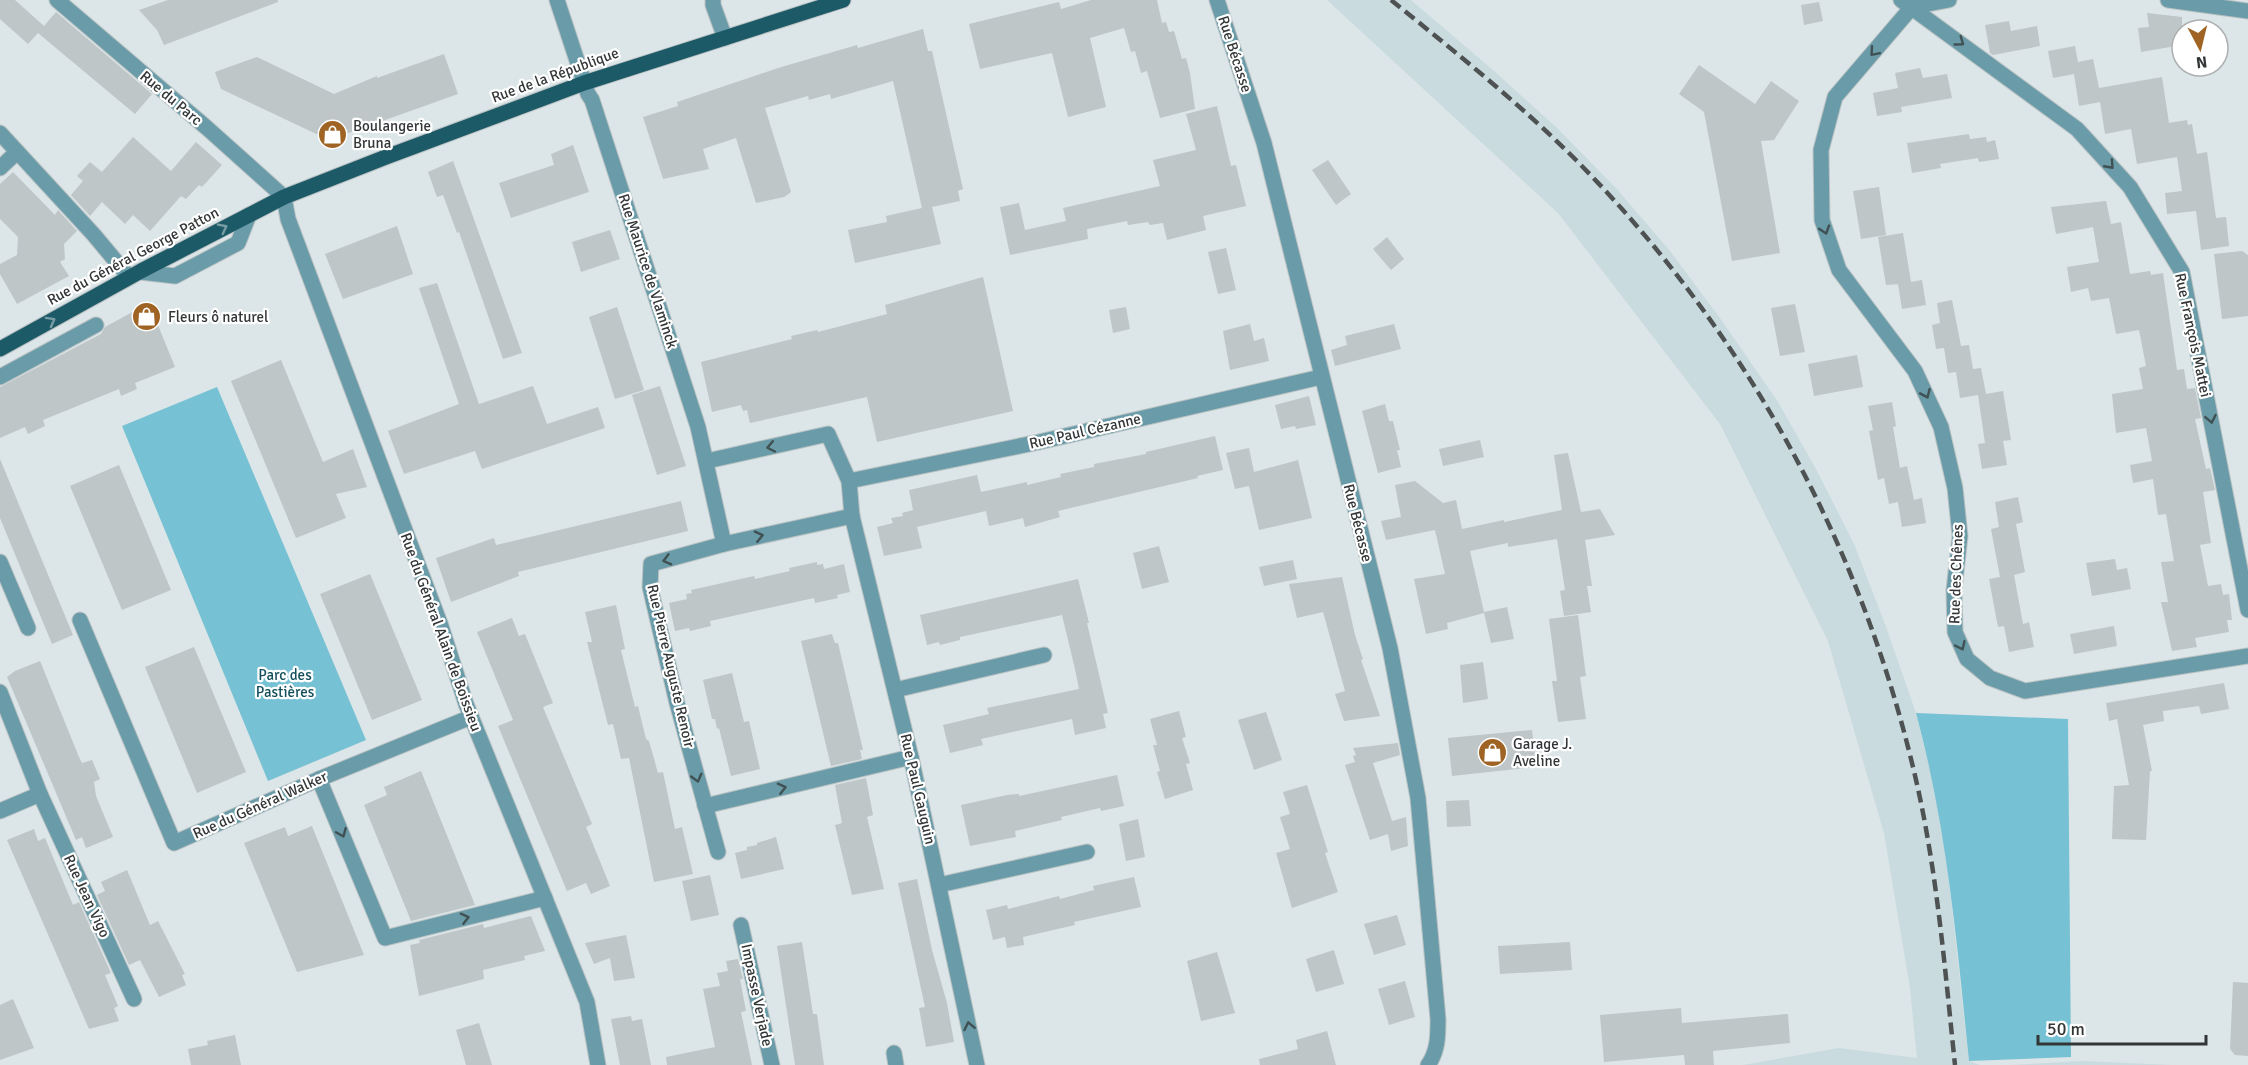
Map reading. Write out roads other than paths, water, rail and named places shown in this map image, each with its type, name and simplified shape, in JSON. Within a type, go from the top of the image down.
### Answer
[{"type":"main road","name":"Rue de la République","points":[[284,197],[397,152],[584,83],[843,0]]},
{"type":"main road","name":"Rue du Général George Patton","points":[[0,350],[134,274],[284,197]]},
{"type":"street","name":"Rue du Parc","points":[[57,0],[284,197]]},
{"type":"street","name":"Rue Maurice de Vlaminck","points":[[557,0],[642,251],[707,461],[708,482],[724,544]]},
{"type":"street","points":[[713,0],[724,38]]},
{"type":"street","name":"Rue Bécasse","points":[[1217,0],[1264,143],[1390,648],[1418,798],[1438,1019],[1435,1063]]},
{"type":"street","points":[[1906,4],[1949,0]]},
{"type":"street","points":[[2168,0],[2248,11]]},
{"type":"street","name":"Rue François Mattei","points":[[1906,4],[2077,129],[2130,187],[2182,272],[2248,610]]},
{"type":"street","name":"Rue des Chênes","points":[[1906,4],[1835,97],[1821,150],[1822,220],[1839,270],[1916,371],[1941,427],[1955,488],[1960,536],[1954,591],[1955,632],[1967,659],[1990,678],[2025,691],[2248,656]]},
{"type":"street","points":[[0,133],[94,236],[134,274]]},
{"type":"street","points":[[0,168],[17,152]]},
{"type":"street","name":"Rue du Général Alain de Boissieu","points":[[284,197],[288,219],[441,626],[471,717],[587,1002],[598,1065]]},
{"type":"street","points":[[0,377],[96,325]]},
{"type":"street","name":"Rue Paul Cézanne","points":[[849,481],[1039,442],[1321,377]]},
{"type":"street","name":"Rue Paul Gauguin","points":[[707,461],[828,434],[849,481],[852,516],[911,757],[977,1065]]},
{"type":"street","points":[[724,544],[852,516]]},
{"type":"street","name":"Rue Pierre Auguste Renoir","points":[[718,852],[677,703],[650,587],[651,564],[724,544]]},
{"type":"street","points":[[0,562],[28,628]]},
{"type":"street","name":"Rue du Général Walker","points":[[80,620],[174,843],[319,779],[471,717]]},
{"type":"street","points":[[895,690],[1044,655]]},
{"type":"street","name":"Rue Jean Vigo","points":[[0,692],[40,794],[134,999]]},
{"type":"street","points":[[705,806],[911,757]]},
{"type":"street","points":[[319,779],[385,938],[545,898]]},
{"type":"street","points":[[0,811],[40,794]]},
{"type":"street","points":[[939,885],[1087,852]]},
{"type":"street","name":"Impasse Verjade","points":[[741,925],[772,1065]]},
{"type":"railway","points":[[1391,0],[1532,118],[1576,160],[1635,224],[1689,291],[1739,361],[1783,435],[1823,511],[1857,590],[1886,672],[1910,755],[1933,870],[1955,1065]]},
{"type":"place","name":"Boulangerie Bruna","points":[[332,135]]},
{"type":"place","name":"Fleurs ô naturel","points":[[147,317]]},
{"type":"place","name":"Garage J. Aveline","points":[[1492,753]]},
{"type":"park label","name":"Parc des Pastières","points":[[285,684]]}]
